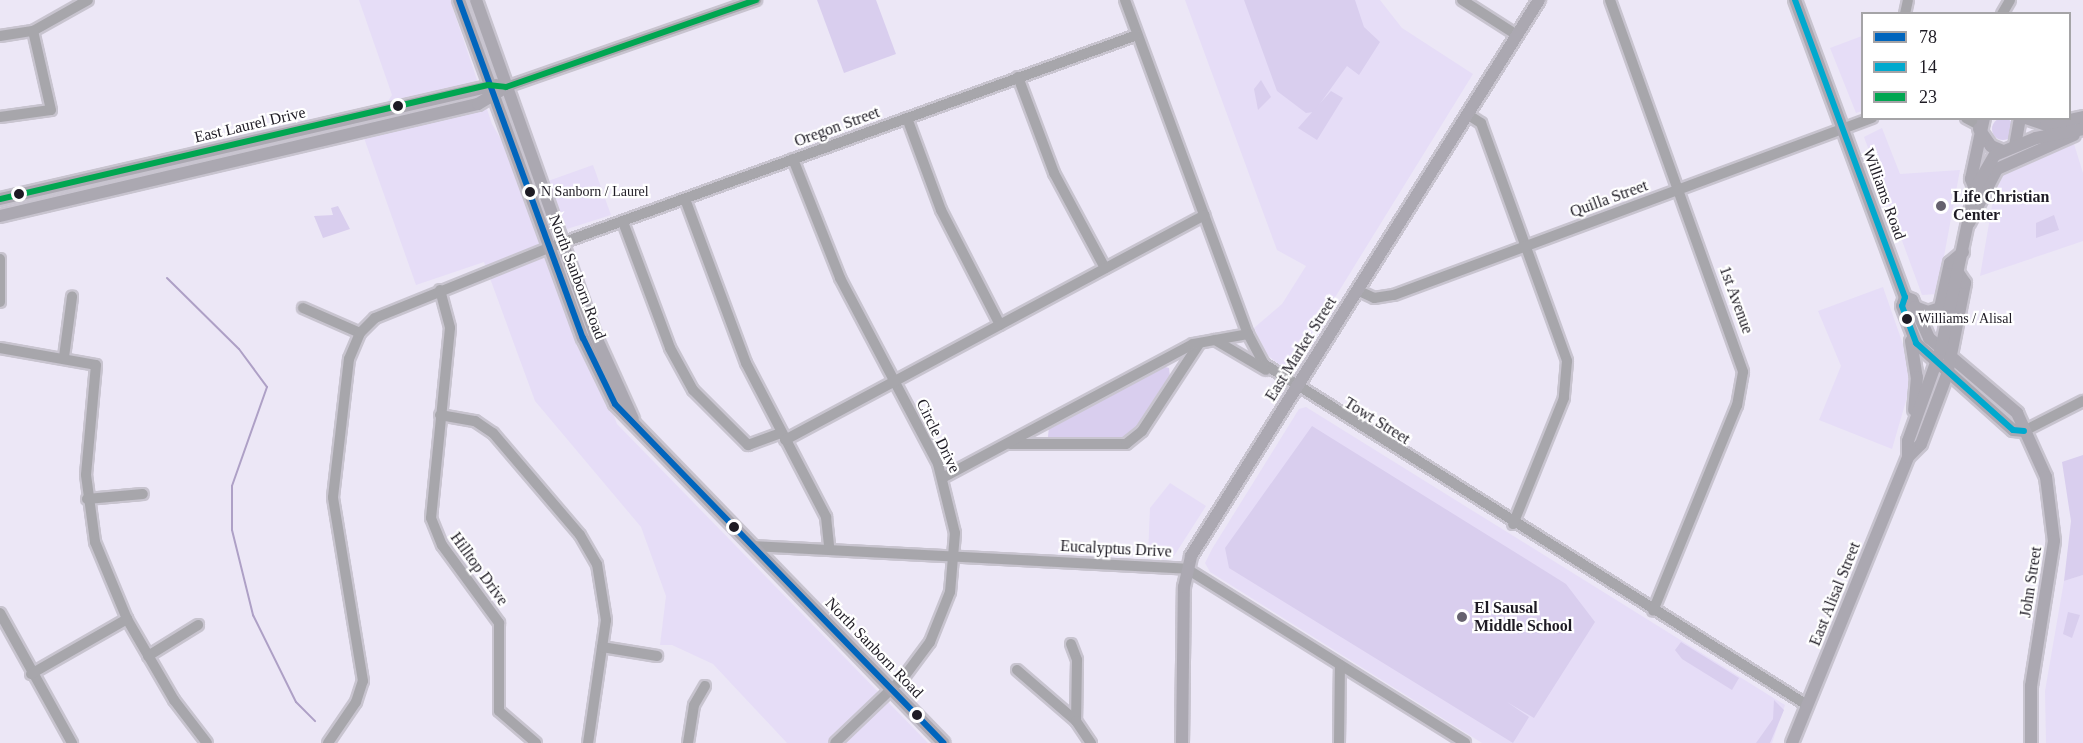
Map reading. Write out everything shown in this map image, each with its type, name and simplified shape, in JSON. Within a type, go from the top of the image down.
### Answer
[{"type":"main road","name":"North Sanborn Road","points":[[459,0],[548,248],[604,385],[752,546],[944,743]]},
{"type":"main road","name":"North Sanborn Road","points":[[476,0],[562,243],[633,419]]},
{"type":"main road","name":"East Market Street","points":[[1182,743],[1187,569],[1296,388],[1539,0]]},
{"type":"main road","name":"Williams Road","points":[[1795,0],[1905,297],[1910,328],[1936,366],[1947,375]]},
{"type":"main road","name":"East Laurel Drive","points":[[0,199],[488,85],[506,87]]},
{"type":"main road","name":"East Laurel Drive","points":[[0,216],[493,100],[506,87]]},
{"type":"main road","points":[[2015,146],[2020,120]]},
{"type":"main road","points":[[2032,120],[2046,125],[2069,120]]},
{"type":"main road","points":[[1981,124],[1991,147],[2003,151]]},
{"type":"main road","name":"East Alisal Street","points":[[1792,743],[1908,457],[1908,441],[1936,366],[1959,274],[1975,189],[1981,124]]},
{"type":"main road","points":[[1968,224],[1980,211],[1997,169],[2083,129]]},
{"type":"main road","name":"East Alisal Street","points":[[1975,189],[1986,164],[2003,151],[2083,129]]},
{"type":"main road","points":[[1915,307],[1928,312],[1940,308],[1950,263],[1963,252]]},
{"type":"main road","name":"East Alisal Street","points":[[1908,457],[1921,444],[1947,375],[1965,283],[1959,274]]},
{"type":"main road","name":"Williams Road","points":[[1905,297],[1915,307],[1925,332],[1951,359]]},
{"type":"main road","points":[[1908,441],[1917,384],[1910,328]]},
{"type":"main road","name":"John Street","points":[[1951,359],[2011,405],[2046,477],[2054,528],[2031,686],[2031,743]]},
{"type":"main road","points":[[1947,375],[2013,430],[2025,431]]},
{"type":"street","points":[[0,36],[33,31],[88,0]]},
{"type":"street","name":"East Laurel Drive","points":[[506,87],[756,0]]},
{"type":"street","name":"Towt Street","points":[[1125,0],[1248,334],[1260,357],[1281,378],[1296,388],[1808,705]]},
{"type":"street","points":[[1462,0],[1518,35]]},
{"type":"street","name":"1st Avenue","points":[[1610,0],[1740,353],[1743,380],[1653,611]]},
{"type":"street","points":[[0,117],[51,110],[33,31]]},
{"type":"street","name":"Oregon Street","points":[[360,333],[382,313],[548,248],[1137,35]]},
{"type":"street","points":[[1018,77],[1054,172],[1105,268]]},
{"type":"street","points":[[1467,114],[1480,123],[1563,345],[1568,378],[1513,524]]},
{"type":"street","points":[[907,118],[941,210],[1000,325]]},
{"type":"street","name":"Quilla Street","points":[[1357,290],[1374,298],[1388,297],[1867,120]]},
{"type":"street","name":"Circle Drive","points":[[793,159],[833,265],[944,477],[953,514],[954,554],[941,621],[916,662],[892,689],[836,743]]},
{"type":"street","points":[[685,199],[737,340],[783,436],[826,517],[829,548]]},
{"type":"street","points":[[623,222],[670,348],[693,390],[748,445],[783,436],[894,382],[1204,215]]},
{"type":"street","points":[[0,259],[0,302]]},
{"type":"street","name":"Hilltop Drive","points":[[440,290],[450,328],[430,502],[433,525],[499,623],[499,711],[536,743]]},
{"type":"street","points":[[64,357],[72,297]]},
{"type":"street","points":[[303,308],[360,333],[347,369],[333,497],[363,681],[356,702],[328,743]]},
{"type":"street","points":[[944,477],[1202,341],[1248,334]]},
{"type":"street","points":[[1214,340],[1281,378]]},
{"type":"street","points":[[1004,446],[1055,445],[1112,448],[1130,442],[1202,341]]},
{"type":"street","points":[[0,348],[94,363],[98,375],[87,499],[102,564],[127,619],[148,656],[207,743]]},
{"type":"street","points":[[1157,363],[1173,368],[1173,382]]},
{"type":"street","points":[[2025,431],[2083,401]]},
{"type":"street","points":[[440,415],[476,421],[493,433],[585,542],[604,591],[602,647],[588,743]]},
{"type":"street","points":[[1052,419],[1043,434],[1055,445]]},
{"type":"street","points":[[87,499],[142,494]]},
{"type":"street","name":"Eucalyptus Drive","points":[[752,546],[954,554],[1187,569],[1465,743]]},
{"type":"street","points":[[0,613],[31,674],[72,743]]},
{"type":"street","points":[[31,674],[127,619]]},
{"type":"street","points":[[148,656],[198,625]]},
{"type":"street","points":[[1071,644],[1077,660],[1076,721]]},
{"type":"street","points":[[602,647],[657,656]]},
{"type":"street","points":[[1339,743],[1340,665]]},
{"type":"street","points":[[1017,670],[1076,721],[1090,743]]},
{"type":"street","points":[[688,743],[694,705],[705,686]]},
{"type":"shaded area","points":[[359,0],[450,0],[492,124],[526,183],[617,424],[928,743],[787,743],[713,664],[672,645],[660,645],[666,596],[641,527],[535,401],[484,262],[416,285],[364,138],[392,95]]},
{"type":"shaded area","points":[[817,0],[876,0],[896,54],[844,73]]},
{"type":"shaded area","points":[[1185,0],[1380,0],[1402,28],[1473,74],[1289,372],[1267,355],[1254,328],[1282,304],[1306,266],[1277,250]]},
{"type":"shaded area","points":[[1244,0],[1355,0],[1364,27],[1380,42],[1359,75],[1347,66],[1314,112],[1306,113],[1277,91]]},
{"type":"shaded area","points":[[1861,36],[1861,111],[1856,113],[1830,48]]},
{"type":"shaded area","points":[[1261,80],[1271,97],[1258,110],[1254,89]]},
{"type":"shaded area","points":[[1331,91],[1343,98],[1317,140],[1298,128]]},
{"type":"shaded area","points":[[2009,120],[2013,125],[2011,137],[2003,140],[1995,137],[1992,129],[1995,121]]},
{"type":"shaded area","points":[[1882,128],[1900,174],[1960,170],[1937,294],[1922,295],[1864,137]]},
{"type":"shaded area","points":[[2074,144],[2083,173],[2083,241],[1980,276],[1994,194],[2004,174]]},
{"type":"shaded area","points":[[593,165],[611,215],[567,229],[548,181]]},
{"type":"shaded area","points":[[338,206],[350,229],[323,238],[314,216],[333,215],[331,208]]},
{"type":"shaded area","points":[[2054,215],[2059,230],[2036,238],[2036,223]]},
{"type":"shaded area","points":[[1883,287],[1906,353],[1910,387],[1892,449],[1819,420],[1841,366],[1818,311]]},
{"type":"shaded area","points":[[1162,366],[1169,368],[1170,377],[1140,426],[1124,438],[1048,437],[1049,426]]},
{"type":"shaded area","name":"El Sausal Middle School","points":[[1306,407],[1785,705],[1772,743],[1482,743],[1210,572],[1205,563],[1212,549],[1299,409]]},
{"type":"shaded area","name":"El Sausal Middle School","points":[[1312,426],[1566,584],[1595,622],[1534,718],[1507,702],[1529,717],[1513,743],[1229,568],[1225,548]]},
{"type":"shaded area","points":[[2083,455],[2083,575],[2064,581],[2071,521],[2062,462]]},
{"type":"shaded area","points":[[1170,483],[1206,506],[1174,556],[1148,555],[1150,508]]},
{"type":"shaded area","points":[[2083,575],[2083,743],[2046,743],[2045,691],[2064,581]]},
{"type":"shaded area","points":[[2068,612],[2080,615],[2072,638],[2063,634]]},
{"type":"shaded area","points":[[1681,642],[1739,678],[1732,690],[1682,659],[1675,650]]},
{"type":"shaded area","points":[[1774,700],[1784,710],[1770,743],[1756,743],[1773,719]]},
{"type":"waterway","points":[[167,278],[239,349],[267,387],[232,486],[232,530],[253,615],[296,702],[315,721]]},
{"type":"transit line","name":"78","points":[[459,0],[583,338],[615,404],[944,743]]},
{"type":"transit line","name":"23","points":[[0,199],[488,85],[506,87],[756,0]]},
{"type":"transit line","name":"14","points":[[1795,0],[1905,297],[1902,306],[1916,343],[2013,430],[2024,431]]},
{"type":"place","name":"N Sanborn / Laurel","points":[[530,192]]},
{"type":"place","name":"Life Christian Center","points":[[1941,206]]},
{"type":"place","name":"Williams / Alisal","points":[[1907,319]]},
{"type":"place","name":"El Sausal Middle School","points":[[1462,617]]}]
